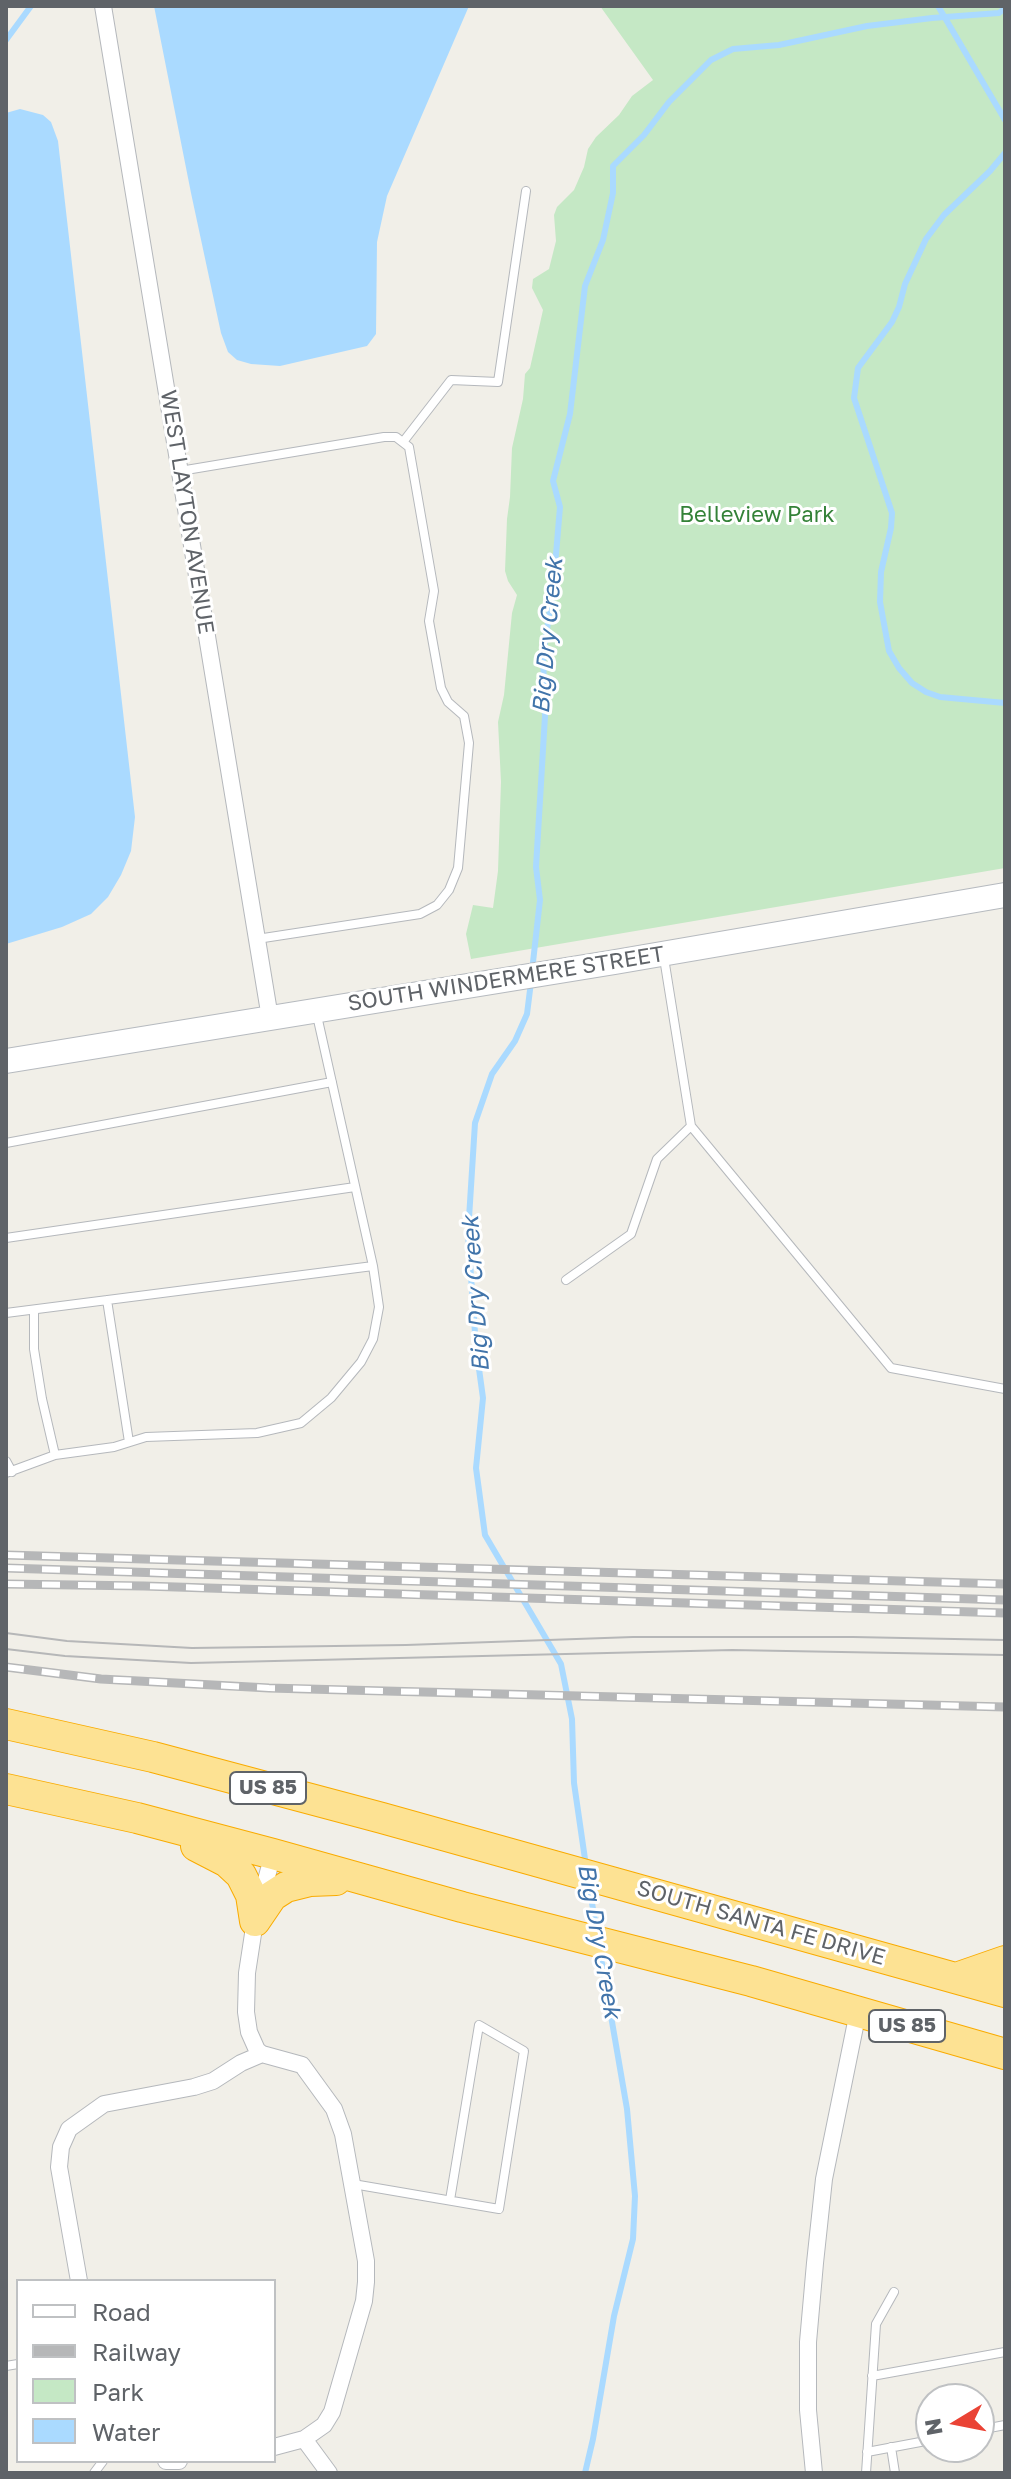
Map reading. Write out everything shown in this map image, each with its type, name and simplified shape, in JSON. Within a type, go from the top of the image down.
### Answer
[{"type":"highway","name":"SOUTH SANTA FE DRIVE","points":[[6,1724],[153,1757],[529,1858],[1005,1992]]},
{"type":"highway","name":"US 85","points":[[6,1789],[137,1818],[273,1854],[1005,2054]]},
{"type":"highway","points":[[137,1818],[216,1856],[234,1868],[249,1890],[255,1921]]},
{"type":"highway","points":[[255,1921],[272,1896],[296,1883],[329,1879],[370,1881]]},
{"type":"highway","points":[[956,1978],[1005,1961]]},
{"type":"street","name":"WEST LAYTON AVENUE","points":[[103,6],[270,1018]]},
{"type":"street","name":"SOUTH WINDERMERE STREET","points":[[6,1061],[1005,895]]},
{"type":"street","points":[[273,1854],[255,1921],[247,1973],[249,2032],[262,2054],[302,2065],[334,2109],[343,2134],[366,2261],[364,2301],[332,2412],[324,2425],[304,2439],[276,2446]]},
{"type":"street","points":[[814,2473],[808,2410],[808,2342],[815,2263],[824,2179],[858,2012]]},
{"type":"street","points":[[79,2279],[59,2167],[61,2147],[69,2129],[104,2104],[213,2081],[262,2054]]},
{"type":"street","points":[[304,2439],[329,2473]]},
{"type":"lane","points":[[403,442],[451,380],[498,382],[526,191]]},
{"type":"lane","points":[[180,471],[384,437],[396,437],[409,447],[434,591],[429,621],[441,688],[448,702],[464,716],[469,743],[458,868],[449,890],[437,905],[420,914],[257,939]]},
{"type":"lane","points":[[663,954],[691,1126],[891,1368],[1005,1389]]},
{"type":"lane","points":[[6,1461],[9,1473],[55,1455],[114,1447],[146,1437],[257,1433],[301,1423],[331,1398],[361,1362],[373,1339],[379,1307],[373,1266],[316,1011]]},
{"type":"lane","points":[[6,1143],[332,1082]]},
{"type":"lane","points":[[566,1280],[631,1234],[657,1159],[691,1126]]},
{"type":"lane","points":[[6,1238],[355,1187]]},
{"type":"lane","points":[[6,1313],[373,1266]]},
{"type":"lane","points":[[107,1300],[129,1442]]},
{"type":"lane","points":[[34,1310],[34,1349],[55,1455]]},
{"type":"lane","points":[[352,2184],[499,2209],[524,2051],[479,2025],[450,2200]]},
{"type":"lane","points":[[866,2473],[876,2324],[894,2292]]},
{"type":"lane","points":[[872,2376],[1005,2352]]},
{"type":"lane","points":[[867,2452],[915,2443]]},
{"type":"lane","points":[[891,2447],[895,2473]]},
{"type":"green space","name":"Belleview Park","points":[[600,6],[1005,6],[1005,868],[471,959],[466,934],[473,905],[493,908],[498,871],[501,782],[498,722],[517,595],[505,571],[512,448],[525,374],[530,368],[543,310],[532,288],[533,279],[549,269],[556,241],[554,215],[557,207],[574,190],[588,149],[632,96],[653,80]]},
{"type":"water","points":[[154,6],[469,6],[387,196],[377,242],[376,334],[367,346],[280,366],[251,364],[237,360],[228,352],[221,333],[191,193]]},
{"type":"water","points":[[20,109],[43,115],[51,122],[58,141],[135,817],[131,851],[121,875],[108,897],[91,914],[62,927],[6,944],[6,113]]},
{"type":"waterway","points":[[6,40],[31,6]]},
{"type":"waterway","points":[[938,6],[1005,120]]},
{"type":"waterway","name":"Big Dry Creek","points":[[532,971],[540,900],[536,867],[545,716],[543,655],[553,590],[560,507],[553,481],[570,414],[585,286],[603,240],[613,193],[613,166],[711,60],[733,49],[779,45],[867,26],[999,13],[1005,8]]},
{"type":"waterway","points":[[1005,153],[944,215],[926,239],[892,322],[858,368],[854,398],[892,513],[881,572],[880,602],[889,651],[912,683],[926,692],[940,697],[1005,703]]},
{"type":"waterway","name":"Big Dry Creek","points":[[531,982],[527,1014],[515,1041],[492,1074],[475,1123],[468,1234],[483,1398],[476,1468],[485,1535],[561,1664],[572,1719],[574,1783],[586,1866]]},
{"type":"waterway","name":"Big Dry Creek","points":[[589,1885],[597,1933]]},
{"type":"waterway","name":"Big Dry Creek","points":[[585,2473],[614,2316],[633,2239],[635,2196],[627,2109],[600,1952]]},
{"type":"tram line","points":[[6,1633],[67,1641],[192,1648],[633,1637],[1005,1640]]},
{"type":"tram line","points":[[6,1649],[65,1656],[191,1663],[732,1650],[1005,1655]]},
{"type":"railway","points":[[6,1555],[1005,1584]]},
{"type":"railway","points":[[6,1568],[1005,1600]]},
{"type":"railway","points":[[6,1584],[1005,1613]]},
{"type":"railway","points":[[6,1667],[101,1679],[269,1688],[1005,1707]]}]
